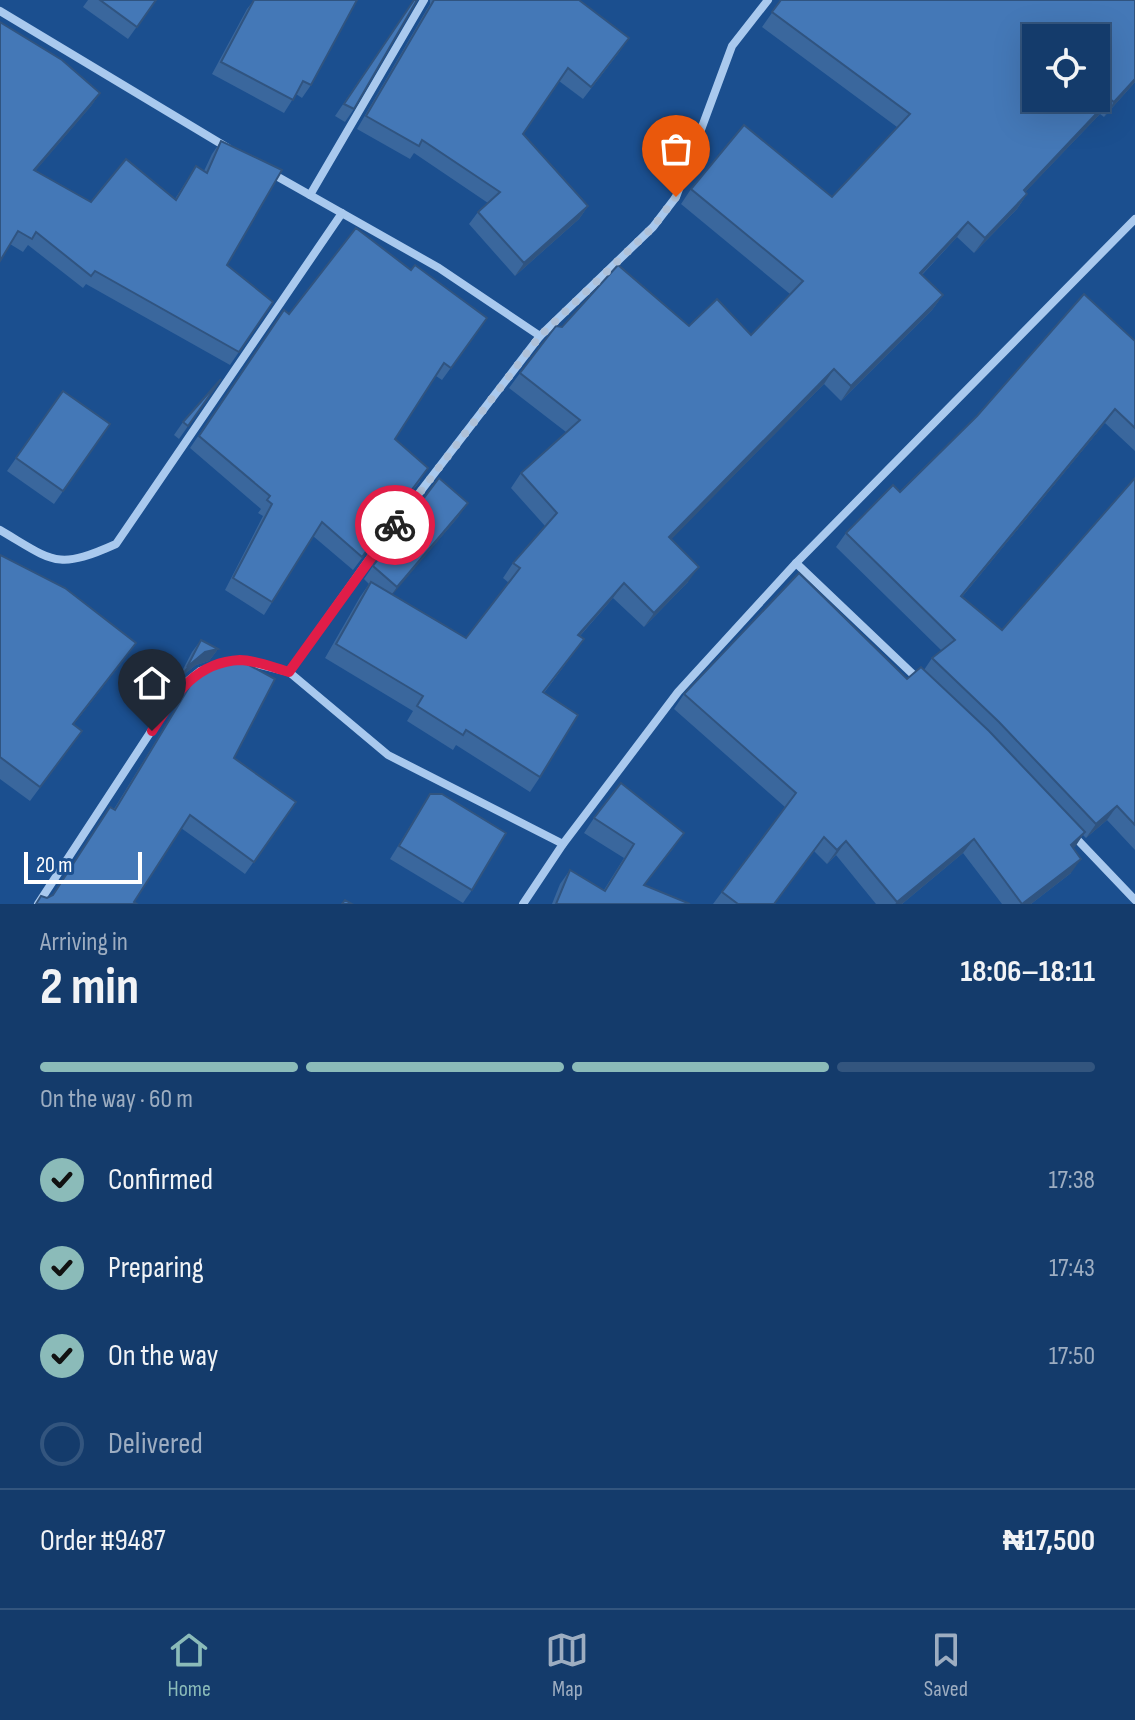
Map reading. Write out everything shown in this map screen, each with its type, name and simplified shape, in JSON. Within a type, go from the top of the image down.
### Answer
[{"type":"street","points":[[310,195],[424,0]]},
{"type":"street","points":[[289,672],[380,544],[540,336],[653,227],[676,197],[732,46],[768,0]]},
{"type":"street","points":[[0,11],[231,150]]},
{"type":"street","points":[[257,165],[439,268],[540,336]]},
{"type":"street","points":[[0,530],[54,562],[87,557],[116,544],[342,213]]},
{"type":"street","points":[[523,904],[563,844],[678,692],[796,563],[1135,219]]},
{"type":"street","points":[[796,563],[929,689]]},
{"type":"street","points":[[38,904],[180,687],[200,671],[240,660],[289,672],[388,755],[563,844]]},
{"type":"street","points":[[1070,832],[1135,900]]},
{"type":"building","points":[[100,0],[156,0],[137,27]]},
{"type":"building","points":[[254,0],[357,0],[311,85],[303,81],[293,100],[221,62]]},
{"type":"building","points":[[414,0],[417,0],[354,109],[344,104]]},
{"type":"building","points":[[434,0],[579,0],[629,38],[591,87],[568,68],[523,134],[588,206],[524,263],[478,212],[500,192],[422,140],[419,146],[366,116]]},
{"type":"building","points":[[781,0],[1135,0],[1135,79],[1114,102],[1110,99],[1110,24],[1022,24],[1022,112],[1098,112],[1024,190],[1027,194],[985,238],[968,222],[920,273],[943,295],[851,386],[834,369],[669,537],[699,567],[654,613],[624,583],[578,635],[584,639],[543,692],[578,715],[540,777],[466,730],[463,735],[417,706],[423,696],[336,644],[371,582],[466,638],[520,568],[513,563],[557,513],[521,473],[580,420],[520,373],[556,326],[562,327],[618,265],[689,326],[717,299],[751,335],[803,281],[691,189],[744,125],[832,197],[910,114],[772,12]]},
{"type":"building","points":[[0,22],[62,60],[100,93],[34,170],[91,202],[126,159],[176,200],[196,166],[207,173],[221,141],[282,170],[227,265],[273,302],[239,352],[95,271],[91,276],[36,232],[32,239],[18,231],[0,261]]},
{"type":"building","points":[[356,228],[411,270],[415,265],[487,318],[451,368],[444,363],[395,439],[428,468],[362,557],[322,522],[272,602],[233,578],[272,504],[267,500],[270,496],[199,436],[284,310],[289,314]]},
{"type":"building","points":[[1084,294],[1135,341],[1135,428],[1115,409],[961,596],[1002,630],[1135,478],[1135,825],[1117,806],[1096,824],[999,722],[932,658],[955,640],[846,533],[893,485],[900,492],[977,416]]},
{"type":"building","points":[[221,379],[188,426],[183,422]]},
{"type":"building","points":[[63,391],[110,424],[63,491],[16,458]]},
{"type":"building","points":[[439,478],[468,503],[397,587],[373,566]]},
{"type":"building","points":[[0,555],[65,588],[136,643],[73,724],[82,731],[40,787],[0,757]]},
{"type":"building","points":[[799,573],[907,679],[921,667],[989,731],[1085,832],[1071,845],[1081,859],[1022,904],[974,839],[897,902],[846,841],[837,850],[824,837],[774,904],[738,904],[722,892],[796,793],[684,694]]},
{"type":"building","points":[[201,640],[218,649],[205,652],[187,667]]},
{"type":"building","points":[[236,658],[275,679],[234,758],[296,802],[254,862],[190,815],[134,902],[137,904],[36,904],[41,896],[47,898],[53,895],[110,807],[115,810],[194,679],[212,665]]},
{"type":"building","points":[[621,783],[684,833],[644,885],[690,904],[556,904],[570,870],[605,891],[634,844],[594,818]]},
{"type":"building","points":[[430,794],[442,794],[506,833],[472,890],[399,846]]},
{"type":"way so far","points":[[395,525],[540,336],[653,227],[676,197]]},
{"type":"route","points":[[152,731],[180,687],[200,671],[240,660],[289,672],[395,525]]}]
